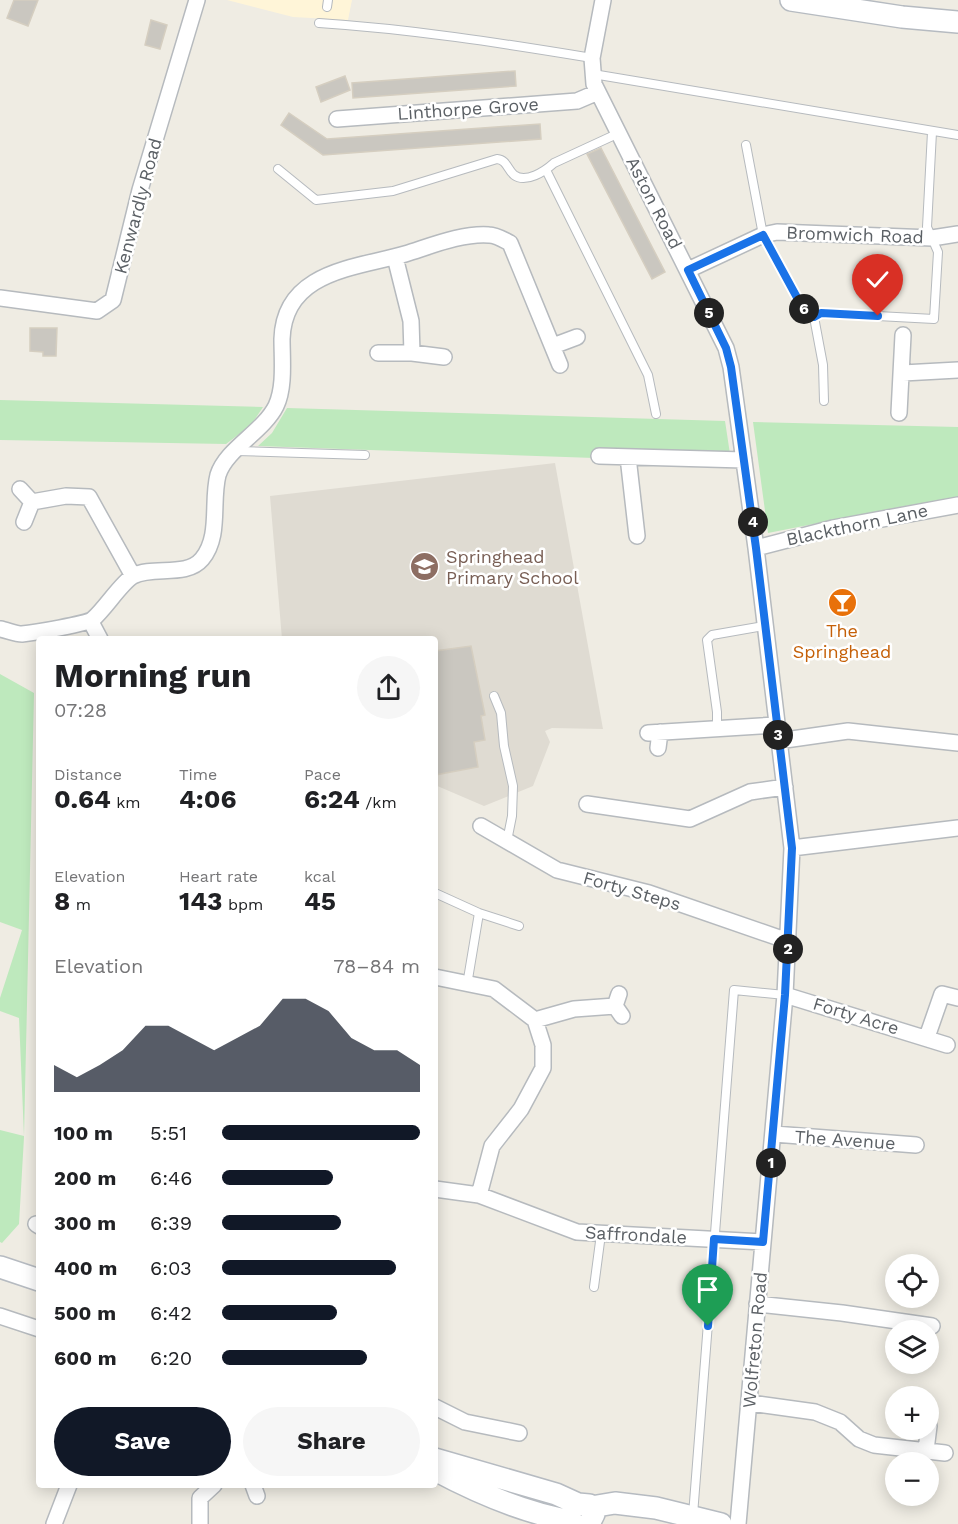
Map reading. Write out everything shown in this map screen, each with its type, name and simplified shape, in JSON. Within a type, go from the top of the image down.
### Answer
[{"type":"main road","points":[[791,0],[902,17],[958,22]]},
{"type":"main road","points":[[0,1267],[36,1279]]},
{"type":"main road","points":[[438,1460],[556,1494],[584,1518]]},
{"type":"main road","points":[[438,1472],[470,1489],[545,1516],[584,1518],[615,1503],[693,1516],[721,1524]]},
{"type":"main road","points":[[732,1524],[738,1524]]},
{"type":"street","name":"Kenwardly Road","points":[[0,298],[97,310],[113,300],[140,190],[175,80],[197,0]]},
{"type":"street","name":"Aston Road","points":[[603,0],[592,66],[598,92],[726,348],[731,367],[756,548]]},
{"type":"street","name":"Linthorpe Grove","points":[[337,119],[577,101],[598,92]]},
{"type":"street","name":"Bromwich Road","points":[[688,270],[763,235],[777,232],[932,238],[958,234]]},
{"type":"street","points":[[0,629],[20,634],[91,622],[133,576],[181,570],[194,566],[203,559],[213,532],[221,467],[262,427],[277,403],[281,387],[283,331],[289,312],[298,297],[312,283],[330,273],[464,237],[491,235],[510,243],[560,365]]},
{"type":"street","points":[[395,257],[411,321],[412,353]]},
{"type":"street","points":[[899,413],[903,374],[903,335]]},
{"type":"street","points":[[553,346],[577,337]]},
{"type":"street","points":[[378,353],[412,353],[444,357]]},
{"type":"street","points":[[903,374],[958,370]]},
{"type":"street","points":[[599,456],[744,460]]},
{"type":"street","points":[[628,457],[637,536]]},
{"type":"street","points":[[20,489],[32,502]]},
{"type":"street","points":[[32,502],[66,496],[89,497],[133,576]]},
{"type":"street","points":[[24,522],[32,502]]},
{"type":"street","name":"Blackthorn Lane","points":[[756,548],[833,528],[958,506]]},
{"type":"street","name":"Wolfreton Road","points":[[738,1524],[774,1134],[785,995],[792,848],[756,548]]},
{"type":"street","points":[[91,622],[98,636]]},
{"type":"street","points":[[655,738],[717,729],[776,725]]},
{"type":"street","points":[[778,741],[848,730],[958,743]]},
{"type":"street","points":[[587,804],[690,819],[750,792],[785,787]]},
{"type":"street","name":"Forty Steps","points":[[482,826],[557,870],[649,893],[788,941]]},
{"type":"street","points":[[792,848],[958,828]]},
{"type":"street","points":[[438,978],[467,985],[494,988],[535,1020],[543,1045],[543,1068],[521,1109],[492,1146],[479,1195]]},
{"type":"street","points":[[927,1037],[942,994],[958,998]]},
{"type":"street","name":"Forty Acre","points":[[785,995],[947,1045]]},
{"type":"street","points":[[535,1020],[574,1009],[619,1005]]},
{"type":"street","name":"The Avenue","points":[[774,1134],[916,1145]]},
{"type":"street","name":"Saffrondale","points":[[438,1189],[479,1195],[577,1232],[763,1242]]},
{"type":"street","points":[[757,1304],[890,1320]]},
{"type":"street","points":[[0,1316],[36,1328]]},
{"type":"street","points":[[750,1403],[815,1412],[840,1422],[859,1439],[874,1445],[945,1453]]},
{"type":"street","points":[[438,1408],[465,1422],[519,1433]]},
{"type":"street","points":[[926,1450],[927,1440]]},
{"type":"street","points":[[54,1524],[68,1488]]},
{"type":"street","points":[[200,1524],[200,1498],[211,1488]]},
{"type":"lane","points":[[319,23],[494,41],[592,66],[932,132],[958,135]]},
{"type":"lane","points":[[814,317],[821,313],[934,319],[938,252],[927,227],[932,132]]},
{"type":"lane","points":[[279,170],[316,200],[393,191],[497,159],[502,160],[513,174],[526,178],[619,133]]},
{"type":"lane","points":[[746,145],[763,235],[806,314],[814,317]]},
{"type":"lane","points":[[546,170],[648,375],[656,414]]},
{"type":"lane","points":[[814,317],[823,365],[824,401]]},
{"type":"lane","points":[[236,451],[365,455]]},
{"type":"lane","points":[[717,729],[707,640],[712,635],[764,626]]},
{"type":"lane","points":[[494,696],[501,713],[504,746],[513,786],[512,816],[507,841]]},
{"type":"lane","points":[[438,894],[479,913],[519,926]]},
{"type":"lane","points":[[467,985],[479,913]]},
{"type":"lane","points":[[693,1516],[734,990],[785,995]]},
{"type":"lane","points":[[594,1287],[601,1234]]},
{"type":"shaded area","points":[[227,0],[352,0],[348,20],[293,17]]},
{"type":"shaded area","name":"Springhead Primary School","points":[[555,463],[603,729],[552,728],[545,731],[550,742],[533,786],[484,806],[438,786],[438,636],[282,636],[270,496]]},
{"type":"green space","points":[[0,400],[263,407],[251,425],[226,444],[0,440]]},
{"type":"green space","points":[[287,408],[725,421],[730,454],[594,450],[594,458],[258,446],[272,433]]},
{"type":"green space","points":[[753,422],[958,427],[958,498],[768,533]]},
{"type":"green space","points":[[0,674],[34,693],[24,1137],[19,1224],[2,1243],[0,1242],[0,1130],[24,1136],[19,1018],[0,1011],[0,998],[22,930],[0,922]]},
{"type":"building","points":[[14,0],[38,0],[28,26],[7,18]]},
{"type":"building","points":[[151,20],[167,25],[160,49],[145,45]]},
{"type":"building","points":[[515,71],[516,86],[353,98],[352,83]]},
{"type":"building","points":[[345,76],[350,90],[321,102],[316,87]]},
{"type":"building","points":[[289,113],[327,139],[540,124],[541,139],[323,155],[281,125]]},
{"type":"building","points":[[601,148],[665,272],[652,279],[587,154]]},
{"type":"building","points":[[30,328],[57,328],[56,356],[43,356],[43,352],[30,351]]},
{"type":"building","points":[[471,646],[485,715],[481,716],[485,740],[474,742],[478,767],[438,774],[438,651]]},
{"type":"place","name":"Springhead Primary School","points":[[425,567]]},
{"type":"place","name":"The Springhead","points":[[842,602]]},
{"type":"route","points":[[708,1326],[714,1239],[763,1242],[785,995],[792,848],[756,548],[731,367],[726,348],[688,270],[763,235],[806,314],[814,317],[821,313],[878,316]]}]
